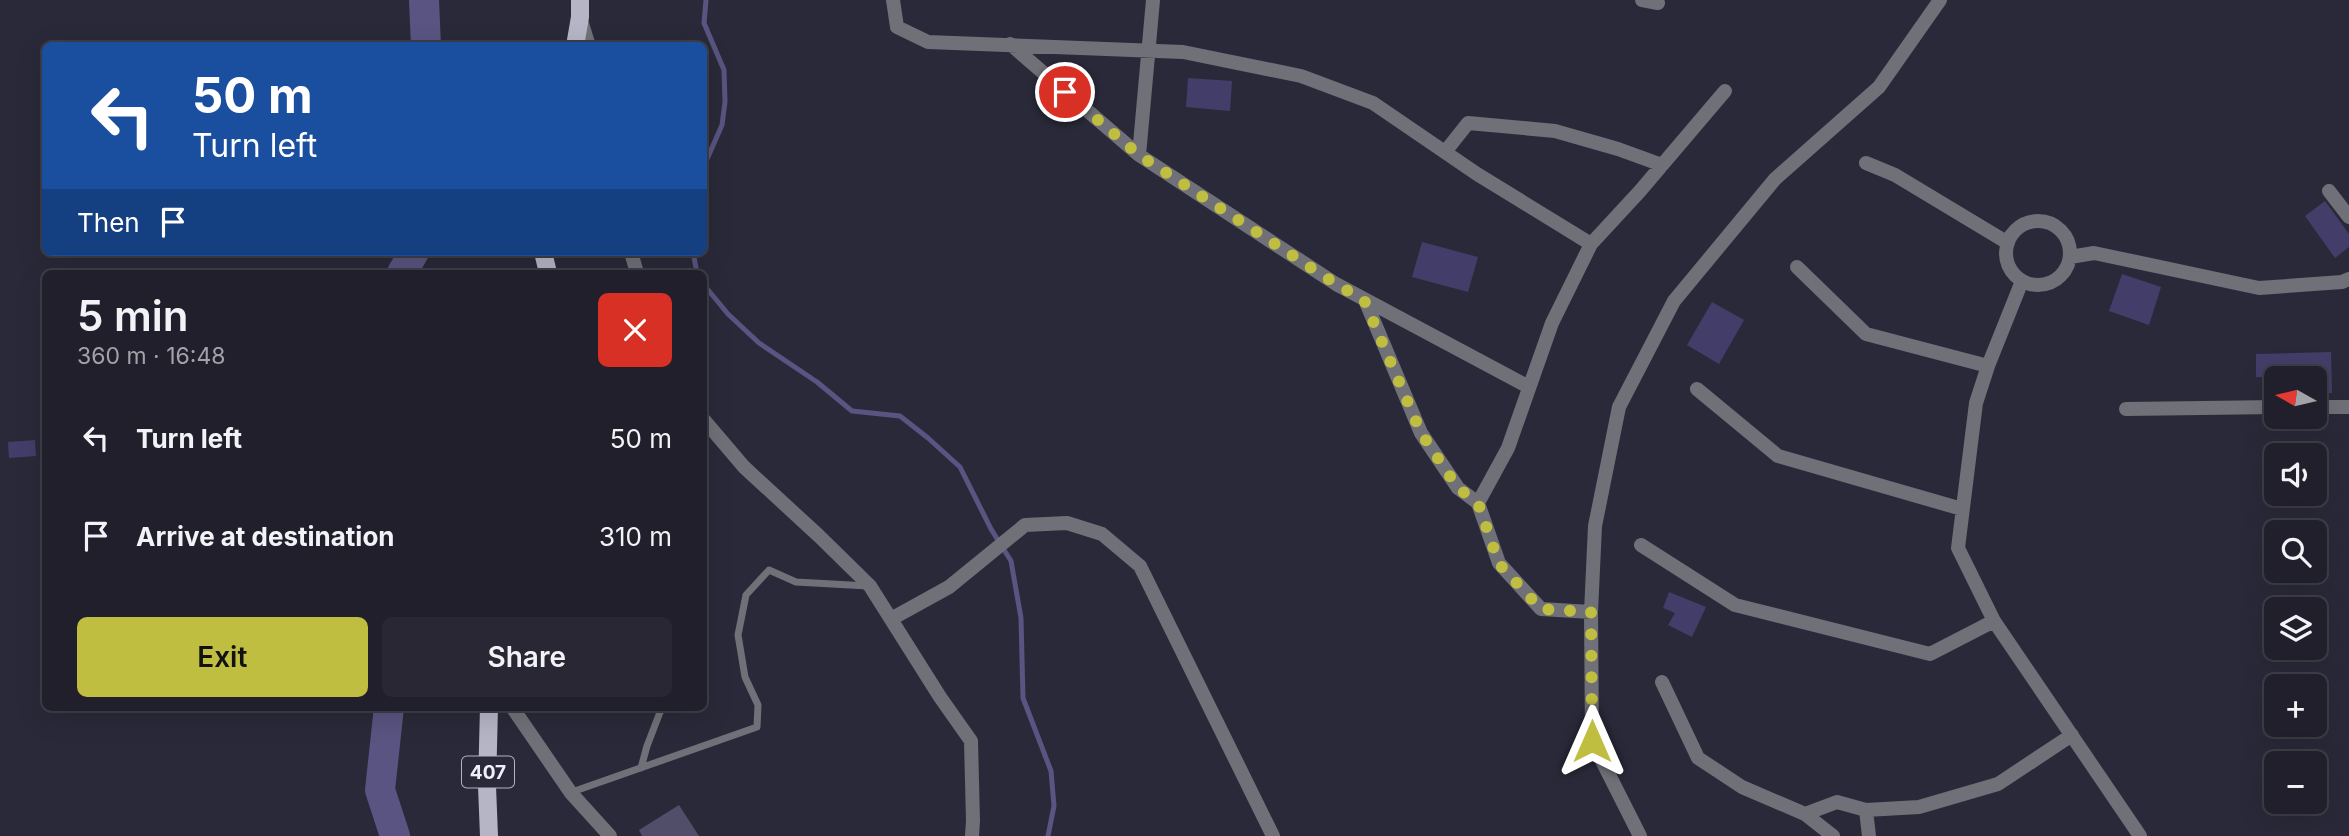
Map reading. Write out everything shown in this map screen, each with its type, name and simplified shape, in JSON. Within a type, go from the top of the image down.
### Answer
[{"type":"main road","points":[[576,42],[580,8]]},
{"type":"main road","name":"407","points":[[489,711],[489,836]]},
{"type":"street","points":[[893,0],[897,27],[928,42],[1183,52],[1301,76],[1373,103],[1591,244]]},
{"type":"street","points":[[1139,155],[1153,0]]},
{"type":"street","points":[[1642,0],[1658,3]]},
{"type":"street","points":[[1640,836],[1592,741],[1591,612],[1595,526],[1619,407],[1674,301],[1776,179],[1879,87],[1940,0]]},
{"type":"street","points":[[580,8],[588,42]]},
{"type":"street","points":[[1010,44],[1139,155],[1336,284],[1529,387]]},
{"type":"street","points":[[1478,503],[1508,447],[1552,323],[1591,244],[1725,91]]},
{"type":"street","points":[[1445,152],[1468,123],[1555,131],[1662,165]]},
{"type":"street","points":[[1866,163],[1895,175],[2008,243]]},
{"type":"street","points":[[2329,191],[2349,216]]},
{"type":"street","points":[[2040,221],[2059,229],[2066,237],[2070,257],[2067,267],[2052,282],[2032,285],[2022,281],[2008,265],[2008,243],[2020,227],[2040,221]]},
{"type":"street","points":[[2070,257],[2094,253],[2259,288],[2342,282],[2349,279]]},
{"type":"street","points":[[1797,267],[1866,334],[1988,366]]},
{"type":"street","points":[[2022,281],[1976,403],[1958,548],[1994,621],[2140,836]]},
{"type":"street","points":[[1364,300],[1421,433],[1458,488],[1478,503],[1499,564],[1541,609],[1591,612]]},
{"type":"street","points":[[1697,389],[1778,456],[1962,509]]},
{"type":"street","points":[[2126,409],[2264,407]]},
{"type":"street","points":[[2328,407],[2349,407]]},
{"type":"street","points":[[707,424],[744,467],[870,586],[971,741],[974,821],[972,836]]},
{"type":"street","points":[[891,620],[949,587],[1025,524],[1066,523],[1102,534],[1140,566],[1273,836]]},
{"type":"street","points":[[1641,545],[1735,605],[1930,654],[1994,621]]},
{"type":"street","points":[[1662,682],[1698,758],[1742,787],[1805,814],[1833,836]]},
{"type":"street","points":[[515,711],[571,793],[610,836]]},
{"type":"street","points":[[1805,814],[1838,802],[1866,810],[1919,807],[1998,784],[2072,735]]},
{"type":"street","points":[[1866,810],[1869,836]]},
{"type":"lane","points":[[571,793],[757,727],[758,705],[745,677],[737,635],[746,595],[769,570],[796,582],[870,586]]},
{"type":"lane","points":[[641,768],[660,711]]},
{"type":"shaded area","points":[[679,805],[699,836],[642,836],[639,830]]},
{"type":"building","points":[[1188,78],[1232,81],[1230,111],[1186,107]]},
{"type":"building","points":[[2325,201],[2349,234],[2349,247],[2335,258],[2305,216]]},
{"type":"building","points":[[1422,242],[1478,257],[1468,292],[1412,277]]},
{"type":"building","points":[[2122,274],[2161,287],[2149,325],[2109,311]]},
{"type":"building","points":[[1712,302],[1744,320],[1719,364],[1687,345]]},
{"type":"building","points":[[2331,352],[2332,393],[2328,393],[2328,366],[2264,366],[2264,377],[2256,377],[2256,354]]},
{"type":"building","points":[[35,440],[36,456],[9,458],[8,442]]},
{"type":"building","points":[[1669,592],[1706,607],[1692,637],[1668,625],[1675,613],[1663,608]]},
{"type":"waterway","points":[[424,0],[426,42]]},
{"type":"waterway","points":[[706,0],[704,23],[724,70],[725,102],[722,125],[707,159]]},
{"type":"waterway","points":[[404,270],[412,256]]},
{"type":"waterway","points":[[694,256],[696,270]]},
{"type":"waterway","points":[[707,289],[728,314],[759,343],[817,382],[852,411],[900,416],[960,467],[991,529],[1011,561],[1021,618],[1023,698],[1051,771],[1054,806],[1048,836]]},
{"type":"waterway","points":[[389,711],[380,790],[395,836]]},
{"type":"route","points":[[1065,92],[1139,155],[1364,300],[1421,433],[1458,488],[1478,503],[1499,564],[1541,609],[1591,612],[1592,741]]}]
